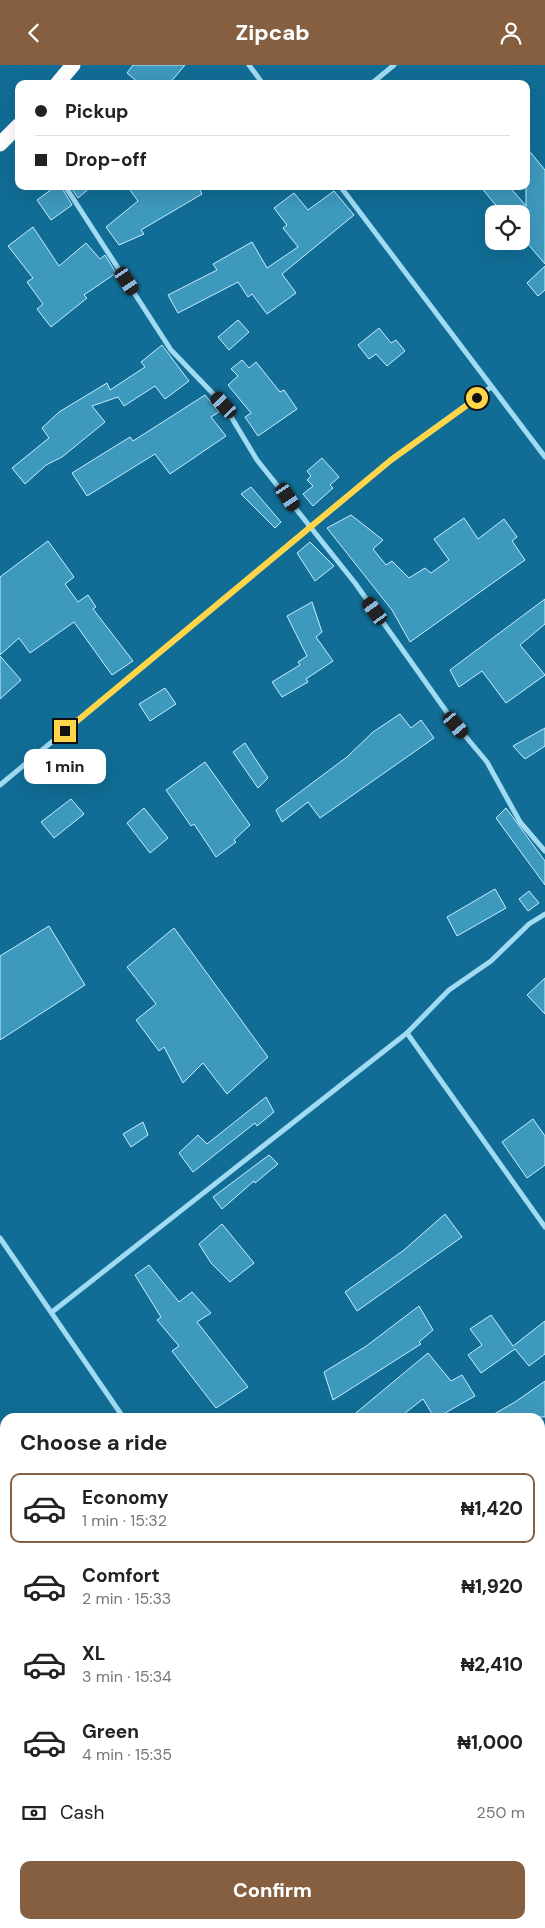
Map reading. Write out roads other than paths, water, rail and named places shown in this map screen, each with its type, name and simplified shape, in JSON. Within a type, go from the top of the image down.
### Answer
[{"type":"highway","points":[[60,80],[73,65]]},
{"type":"highway","points":[[0,144],[15,129]]},
{"type":"street","points":[[249,65],[260,80]]},
{"type":"street","points":[[377,80],[394,65]]},
{"type":"street","points":[[68,190],[171,349],[224,405],[257,460],[288,497],[310,529],[355,583],[456,725],[487,762],[520,822],[545,851]]},
{"type":"street","points":[[343,190],[545,457]]},
{"type":"street","points":[[0,785],[391,460],[491,387]]},
{"type":"street","points":[[52,1312],[407,1033],[449,990],[491,961],[529,924],[545,914]]},
{"type":"street","points":[[407,1033],[545,1227]]},
{"type":"street","points":[[0,1238],[120,1413]]}]
